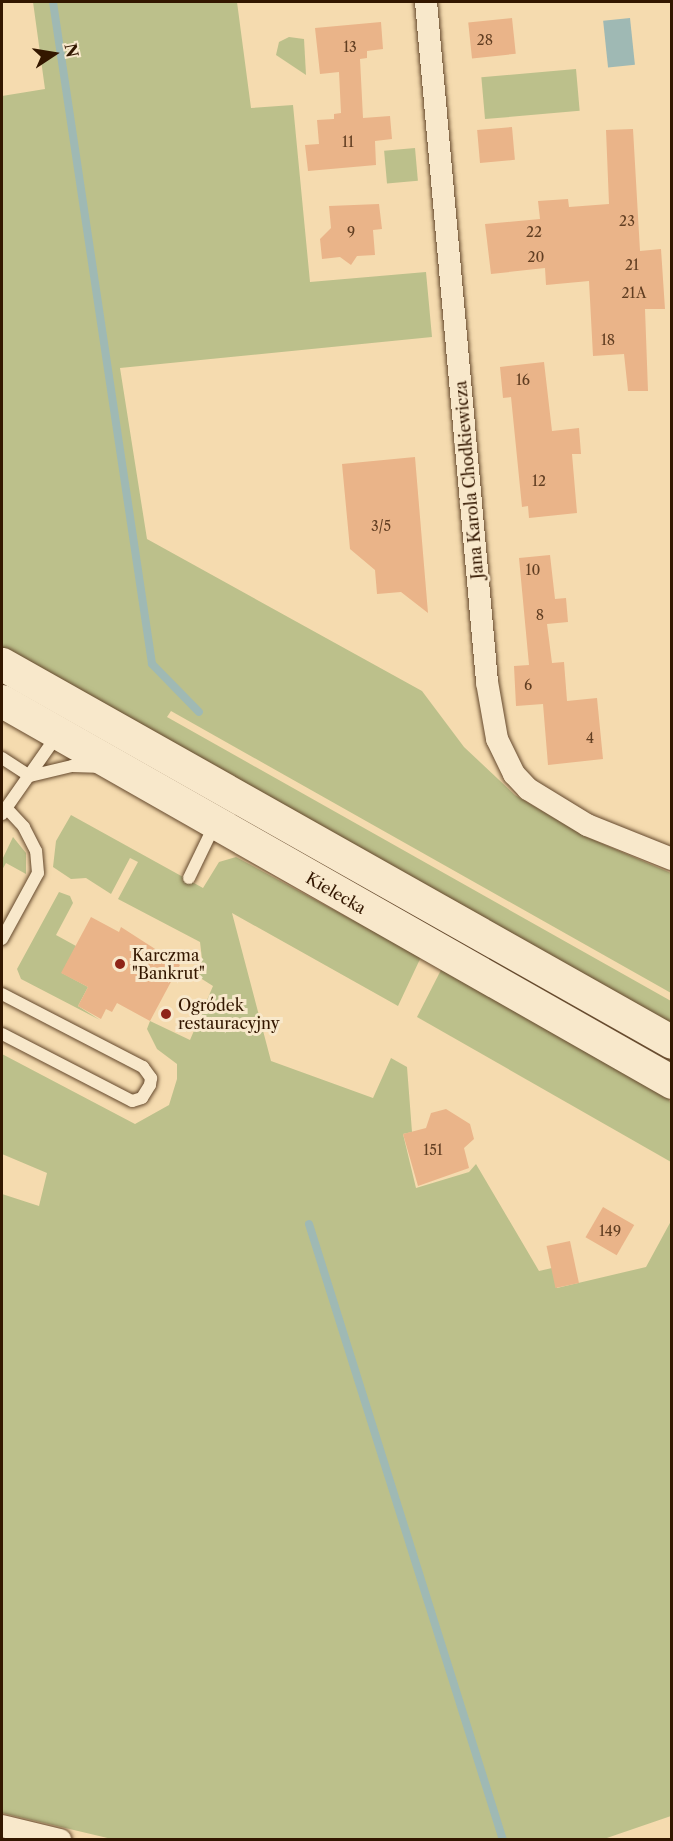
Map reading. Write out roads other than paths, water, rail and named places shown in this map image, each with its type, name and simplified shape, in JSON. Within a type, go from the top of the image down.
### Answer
[{"type":"main road","name":"Kielecka","points":[[2,664],[127,775],[672,1082]]},
{"type":"main road","name":"Kielecka","points":[[2,701],[55,712],[672,1042]]},
{"type":"street","name":"Jana Karola Chodkiewicza","points":[[426,2],[487,682],[497,739],[514,774],[528,789],[587,825],[672,859]]},
{"type":"street","points":[[2,1826],[60,1839]]},
{"type":"lane","points":[[2,939],[38,873],[36,851],[24,826],[4,811],[30,776],[55,712]]},
{"type":"lane","points":[[2,758],[30,776],[86,765],[127,775]]},
{"type":"lane","points":[[189,878],[215,824]]},
{"type":"lane","points":[[2,994],[143,1067],[151,1078],[150,1085],[142,1098],[132,1101],[2,1034]]},
{"type":"water","points":[[630,18],[635,65],[608,68],[603,21]]},
{"type":"waterway","points":[[53,2],[152,664],[199,712]]},
{"type":"waterway","points":[[309,1224],[503,1840]]},
{"type":"place","name":"Karczma \"Bankrut\"","points":[[120,964]]},
{"type":"place","name":"Ogródek restauracyjny","points":[[166,1014]]}]
